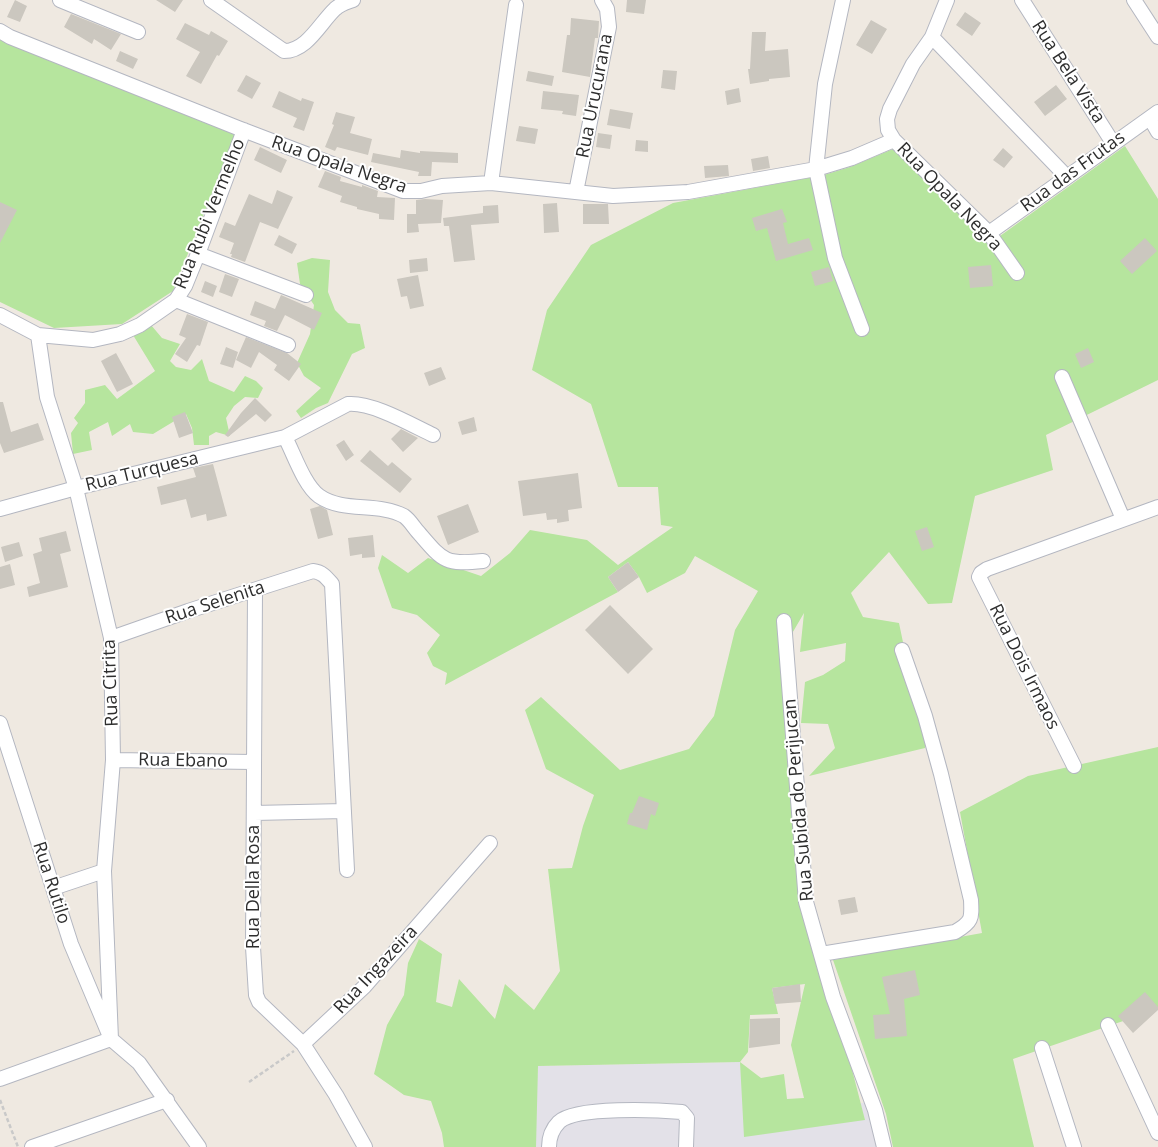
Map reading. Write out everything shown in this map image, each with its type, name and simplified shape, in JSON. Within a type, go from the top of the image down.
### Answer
[{"type":"street","points":[[60,0],[138,32]]},
{"type":"street","points":[[211,0],[275,47],[284,51],[291,51],[312,36],[336,7],[353,0]]},
{"type":"street","name":"Rua Urucurana","points":[[576,192],[609,27],[607,8],[602,0]]},
{"type":"street","points":[[843,0],[825,84],[816,169],[835,258],[862,329]]},
{"type":"street","points":[[894,140],[888,130],[887,119],[890,109],[914,64],[932,37],[947,0]]},
{"type":"street","name":"Rua Bela Vista","points":[[1022,0],[1113,143]]},
{"type":"street","points":[[1134,0],[1158,37]]},
{"type":"street","points":[[491,183],[516,5]]},
{"type":"street","name":"Rua Opala Negra","points":[[0,31],[10,37],[244,130],[403,191],[422,191],[442,186],[491,183],[613,196],[688,192],[816,169],[852,158],[894,140],[989,233],[1017,273]]},
{"type":"street","points":[[932,37],[1067,177]]},
{"type":"street","points":[[1154,115],[1158,132]]},
{"type":"street","name":"Rua das Frutas","points":[[989,233],[1154,115]]},
{"type":"street","name":"Rua Rubi Vermelho","points":[[38,335],[94,340],[120,334],[140,325],[176,300],[185,286],[198,254],[244,130]]},
{"type":"street","points":[[198,254],[306,295]]},
{"type":"street","points":[[176,300],[288,345]]},
{"type":"street","points":[[0,315],[38,335]]},
{"type":"street","name":"Rua Citrita","points":[[38,335],[47,397],[76,488],[111,638],[113,760],[104,871],[111,1039]]},
{"type":"street","points":[[1062,377],[1123,518],[1158,507]]},
{"type":"street","name":"Rua Turquesa","points":[[0,509],[76,488],[285,437],[348,404],[358,403],[372,407],[433,435]]},
{"type":"street","points":[[285,437],[310,488],[329,502],[393,511],[405,517],[436,553],[449,561],[461,563],[484,561]]},
{"type":"street","name":"Rua Dois Irmaos","points":[[1074,766],[980,576],[987,569],[1123,518]]},
{"type":"street","name":"Rua Selenita","points":[[111,638],[313,571],[320,572],[332,584],[344,811]]},
{"type":"street","name":"Rua Della Rosa","points":[[255,590],[253,947],[256,995],[265,1008],[303,1044],[336,1095],[365,1147]]},
{"type":"street","name":"Rua Subida do Perijucan","points":[[784,621],[806,902],[833,997],[875,1110],[884,1147]]},
{"type":"street","points":[[821,954],[955,932],[966,926],[972,918],[971,900],[941,774],[925,716],[902,650]]},
{"type":"street","name":"Rua Rutilo","points":[[0,723],[71,944],[111,1039]]},
{"type":"street","name":"Rua Ebano","points":[[113,760],[253,762]]},
{"type":"street","points":[[254,813],[344,811],[347,870]]},
{"type":"street","name":"Rua Ingazeira","points":[[303,1044],[364,987],[490,843]]},
{"type":"street","points":[[53,888],[104,871]]},
{"type":"street","points":[[1108,1025],[1158,1133]]},
{"type":"street","points":[[0,1079],[111,1039],[139,1063],[199,1147]]},
{"type":"street","points":[[1042,1048],[1074,1147]]},
{"type":"street","points":[[32,1147],[167,1100]]},
{"type":"street","points":[[549,1147],[553,1130],[560,1121],[572,1115],[603,1111],[682,1112],[687,1118],[686,1147]]},
{"type":"path","points":[[249,1082],[303,1044]]},
{"type":"path","points":[[0,1100],[18,1147]]},
{"type":"shaded area","points":[[740,1062],[748,1131],[866,1102],[877,1147],[531,1147],[538,1066]]},
{"type":"green space","points":[[0,35],[238,128],[173,291],[122,324],[54,328],[0,302]]},
{"type":"green space","points":[[1125,146],[1158,199],[1158,380],[1046,435],[1053,470],[975,496],[952,603],[928,604],[889,552],[851,593],[863,617],[899,623],[909,671],[925,716],[925,748],[809,776],[835,748],[828,724],[801,723],[805,682],[823,675],[845,661],[846,643],[800,652],[804,613],[780,654],[806,902],[831,988],[865,1120],[744,1137],[740,1062],[538,1066],[536,1147],[444,1147],[442,1133],[431,1101],[404,1095],[374,1074],[387,1025],[404,995],[408,963],[419,939],[442,954],[436,1002],[452,1007],[459,979],[495,1019],[505,984],[534,1010],[560,971],[548,869],[572,868],[583,826],[594,795],[546,769],[525,710],[541,697],[620,770],[689,749],[714,716],[735,630],[758,591],[695,556],[685,573],[647,593],[639,577],[628,562],[608,577],[618,592],[445,685],[447,673],[433,666],[427,653],[440,635],[417,615],[392,608],[378,568],[382,555],[408,573],[428,558],[481,576],[510,553],[530,530],[587,540],[618,565],[673,527],[661,525],[658,487],[618,487],[591,404],[532,370],[547,310],[591,245],[673,203],[824,175],[850,167],[893,149],[1000,236]],"holes":[[[805,984],[791,1045],[804,1098],[787,1099],[784,1074],[761,1078],[740,1062],[748,1052],[750,1015],[778,1014],[772,988]]]},
{"type":"green space","points":[[312,258],[330,260],[328,292],[335,310],[348,323],[360,324],[365,348],[352,354],[328,403],[301,418],[296,411],[321,388],[304,376],[297,363],[310,334],[314,305],[300,284],[297,263]]},
{"type":"green space","points":[[151,325],[162,338],[180,344],[170,361],[176,367],[191,370],[202,359],[209,381],[234,392],[245,376],[256,381],[263,388],[258,398],[245,397],[234,406],[226,418],[230,436],[216,432],[209,436],[209,445],[194,445],[192,428],[186,414],[153,434],[133,432],[130,424],[112,436],[108,422],[89,432],[92,450],[73,454],[71,433],[78,423],[74,418],[85,403],[85,390],[105,385],[117,399],[155,371],[133,335]]},
{"type":"green space","points":[[1158,747],[1158,1009],[1013,1059],[1034,1147],[893,1147],[886,1114],[833,960],[982,933],[960,812],[1028,776]]},
{"type":"building","points":[[15,0],[27,6],[20,22],[7,17]]},
{"type":"building","points":[[156,0],[183,0],[175,12]]},
{"type":"building","points":[[627,0],[646,0],[644,14],[626,12]]},
{"type":"building","points":[[965,12],[981,23],[972,36],[956,25]]},
{"type":"building","points":[[71,14],[121,34],[111,50],[94,39],[92,44],[64,27]]},
{"type":"building","points":[[571,18],[599,21],[598,38],[595,38],[590,77],[562,72],[567,35],[570,35]]},
{"type":"building","points":[[871,20],[887,29],[872,54],[856,45]]},
{"type":"building","points":[[185,23],[209,35],[211,31],[228,41],[219,56],[217,55],[201,84],[186,76],[200,52],[176,39]]},
{"type":"building","points":[[752,32],[766,32],[765,51],[788,49],[790,77],[769,79],[769,81],[750,84],[748,69],[750,69]]},
{"type":"building","points":[[120,51],[138,59],[133,69],[116,61]]},
{"type":"building","points":[[663,70],[677,71],[675,90],[661,88]]},
{"type":"building","points":[[528,71],[554,76],[552,86],[526,81]]},
{"type":"building","points":[[246,75],[261,83],[252,99],[237,91]]},
{"type":"building","points":[[1056,85],[1067,99],[1045,116],[1034,102]]},
{"type":"building","points":[[739,88],[741,102],[727,105],[725,91]]},
{"type":"building","points":[[279,91],[301,101],[302,98],[314,102],[304,131],[293,127],[297,118],[272,107]]},
{"type":"building","points":[[543,91],[579,95],[576,116],[562,114],[563,111],[541,109]]},
{"type":"building","points":[[610,109],[633,113],[630,129],[607,125]]},
{"type":"building","points":[[336,112],[355,117],[350,133],[372,139],[368,155],[337,147],[335,151],[325,147],[334,125],[332,124]]},
{"type":"building","points":[[519,126],[538,129],[535,144],[516,141]]},
{"type":"building","points":[[598,133],[612,135],[610,149],[596,147]]},
{"type":"building","points":[[636,140],[648,141],[648,152],[635,151]]},
{"type":"building","points":[[260,147],[287,160],[281,173],[254,160]]},
{"type":"building","points":[[1003,148],[1013,157],[1004,168],[993,160]]},
{"type":"building","points":[[401,150],[420,153],[420,151],[458,153],[458,163],[432,162],[431,176],[418,176],[419,172],[371,162],[373,153],[400,158]]},
{"type":"building","points":[[768,156],[770,168],[753,171],[751,159]]},
{"type":"building","points":[[728,165],[729,176],[705,178],[704,166]]},
{"type":"building","points":[[325,171],[341,177],[340,181],[362,187],[362,185],[378,191],[377,197],[395,198],[394,220],[379,219],[379,214],[357,209],[357,207],[340,202],[342,196],[318,187]]},
{"type":"building","points":[[277,190],[293,197],[278,229],[260,222],[245,262],[231,257],[232,254],[230,254],[234,243],[219,237],[225,222],[235,226],[249,194],[272,204]]},
{"type":"building","points":[[416,200],[443,200],[441,223],[418,224],[419,232],[407,233],[407,214],[416,214]]},
{"type":"building","points":[[0,202],[17,210],[0,243]]},
{"type":"building","points":[[557,203],[559,232],[544,233],[543,204]]},
{"type":"building","points":[[583,204],[608,204],[609,224],[583,224]]},
{"type":"building","points":[[498,205],[499,223],[471,225],[475,260],[454,262],[449,226],[444,226],[443,218],[483,213],[483,206]]},
{"type":"building","points":[[782,209],[787,222],[783,223],[788,244],[809,238],[813,250],[776,261],[767,228],[756,231],[752,218]]},
{"type":"building","points":[[279,235],[297,244],[292,254],[274,245]]},
{"type":"building","points":[[1145,238],[1157,251],[1132,274],[1120,261]]},
{"type":"building","points":[[427,258],[428,271],[410,273],[409,260]]},
{"type":"building","points":[[991,265],[993,286],[970,288],[968,267]]},
{"type":"building","points":[[829,267],[833,281],[815,286],[811,272]]},
{"type":"building","points":[[225,274],[239,279],[232,297],[219,292]]},
{"type":"building","points":[[418,275],[424,306],[410,309],[407,296],[401,297],[397,279]]},
{"type":"building","points":[[205,281],[217,286],[213,297],[201,292]]},
{"type":"building","points":[[281,295],[322,313],[314,330],[285,315],[277,331],[264,326],[266,321],[250,315],[255,301],[275,309]]},
{"type":"building","points":[[187,314],[208,322],[200,346],[197,345],[187,362],[175,354],[186,338],[179,335]]},
{"type":"building","points":[[246,337],[287,353],[301,364],[289,381],[274,370],[277,365],[259,352],[251,368],[236,360]]},
{"type":"building","points":[[226,347],[238,352],[233,368],[220,364]]},
{"type":"building","points":[[1088,348],[1094,362],[1081,368],[1075,354]]},
{"type":"building","points":[[116,353],[133,384],[117,392],[101,361]]},
{"type":"building","points":[[441,367],[446,379],[429,386],[424,373]]},
{"type":"building","points":[[255,398],[272,415],[265,422],[256,414],[228,437],[225,435],[241,413]]},
{"type":"building","points":[[0,402],[3,402],[11,432],[38,423],[44,440],[4,453],[0,443]]},
{"type":"building","points":[[185,412],[193,433],[179,438],[172,417]]},
{"type":"building","points":[[474,417],[477,431],[462,435],[458,422]]},
{"type":"building","points":[[401,429],[418,438],[403,452],[391,439]]},
{"type":"building","points":[[344,440],[354,455],[346,461],[336,445]]},
{"type":"building","points":[[370,450],[388,466],[392,462],[412,479],[400,493],[360,461]]},
{"type":"building","points":[[213,464],[227,516],[207,521],[206,514],[191,518],[186,499],[161,505],[157,487],[196,477],[193,468]]},
{"type":"building","points":[[578,473],[582,508],[568,510],[569,521],[557,523],[557,519],[547,520],[546,513],[523,516],[518,481]]},
{"type":"building","points":[[468,504],[479,532],[448,545],[437,516]]},
{"type":"building","points":[[320,506],[327,510],[333,535],[318,539],[310,509]]},
{"type":"building","points":[[927,527],[934,547],[922,551],[915,531]]},
{"type":"building","points":[[66,531],[71,551],[60,554],[68,587],[29,597],[27,587],[40,583],[33,554],[42,551],[39,538]]},
{"type":"building","points":[[373,535],[375,557],[362,558],[362,554],[350,556],[348,538]]},
{"type":"building","points":[[19,542],[23,556],[5,562],[1,547]]},
{"type":"building","points":[[628,562],[639,577],[618,592],[608,577]]},
{"type":"building","points":[[10,564],[15,585],[0,589],[0,567]]},
{"type":"building","points":[[610,605],[653,649],[628,674],[585,630]]},
{"type":"building","points":[[639,796],[659,803],[655,816],[651,814],[647,830],[627,824],[630,813],[632,813]]},
{"type":"building","points":[[855,897],[858,912],[841,915],[838,900]]},
{"type":"building","points":[[915,970],[920,995],[904,999],[907,1036],[875,1039],[873,1015],[890,1014],[882,977]]},
{"type":"building","points":[[800,984],[801,1002],[775,1004],[772,988]]},
{"type":"building","points":[[1145,992],[1158,1007],[1158,1010],[1133,1033],[1118,1016]]},
{"type":"building","points":[[780,1018],[780,1044],[749,1048],[750,1019]]}]
